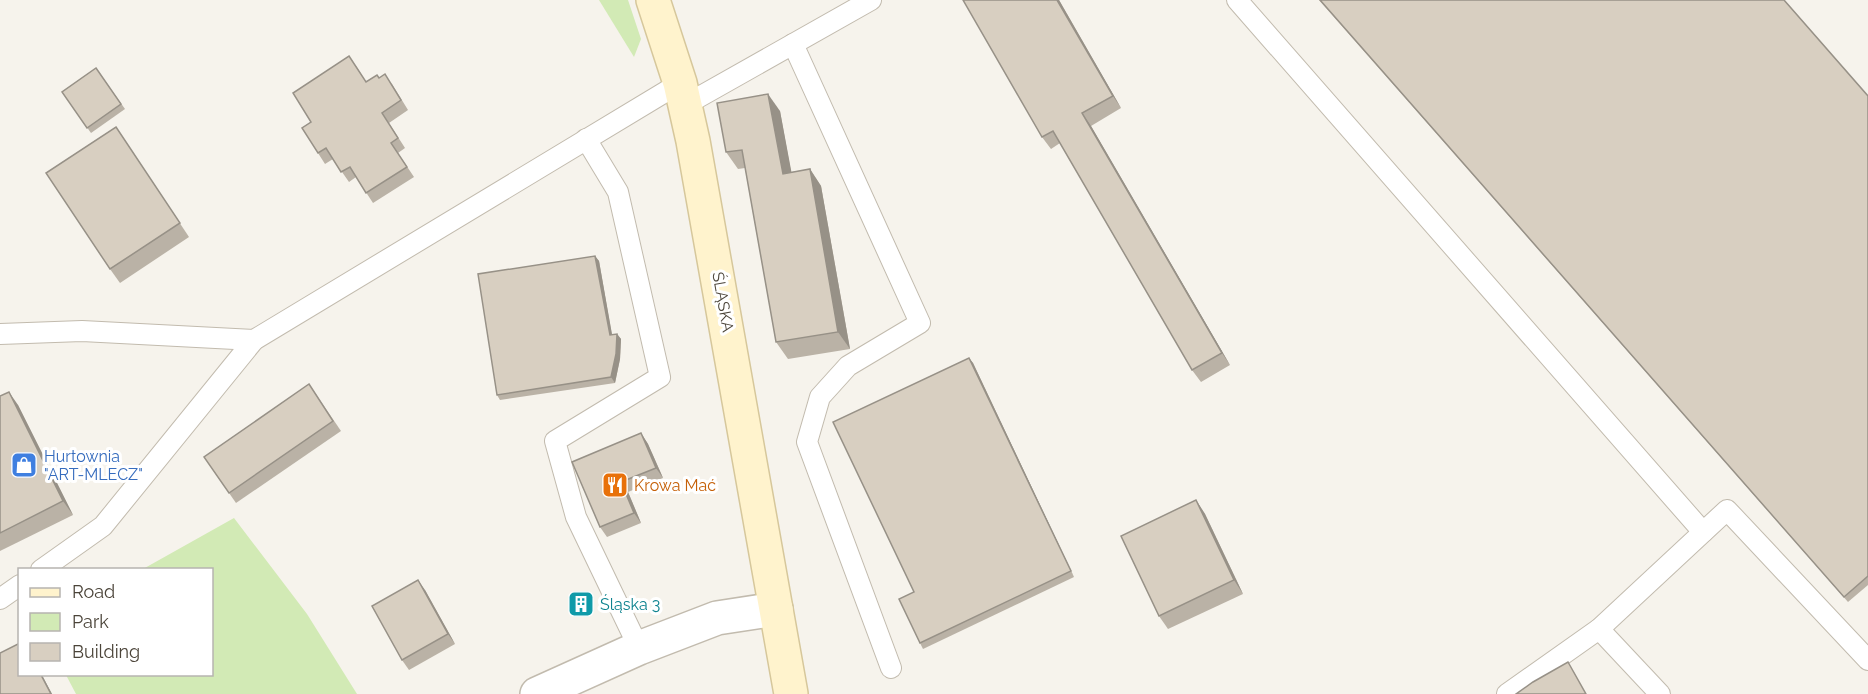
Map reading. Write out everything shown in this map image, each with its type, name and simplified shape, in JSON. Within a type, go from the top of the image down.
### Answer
[{"type":"main road","name":"ŚLĄSKA","points":[[652,0],[682,94],[711,237],[792,694]]},
{"type":"street","points":[[537,694],[639,648],[717,618],[777,609]]},
{"type":"lane","points":[[44,568],[103,526],[255,340],[586,139],[793,44],[871,0]]},
{"type":"lane","points":[[1237,0],[1703,532]]},
{"type":"lane","points":[[793,44],[920,323],[848,366],[820,397],[807,442],[891,668]]},
{"type":"lane","points":[[586,139],[618,192],[660,377],[555,441],[576,517],[639,648]]},
{"type":"lane","points":[[0,334],[81,332],[255,340]]},
{"type":"lane","points":[[1507,694],[1599,629],[1727,510],[1868,660]]},
{"type":"lane","points":[[0,599],[18,586]]},
{"type":"lane","points":[[1599,629],[1660,694]]},
{"type":"green space","points":[[599,0],[628,0],[641,39],[634,57]]},
{"type":"green space","points":[[234,518],[307,614],[357,694],[76,694],[67,676],[213,676],[213,568],[145,568]]},
{"type":"building","points":[[963,0],[1057,0],[1113,96],[1082,113],[1222,353],[1192,370],[1053,131],[1042,137]]},
{"type":"building","points":[[1320,0],[1784,0],[1868,96],[1868,576],[1844,597]]},
{"type":"building","points":[[349,56],[366,82],[377,75],[379,78],[385,74],[401,100],[382,113],[398,138],[391,143],[407,167],[366,193],[350,167],[341,172],[326,148],[318,153],[302,128],[311,122],[293,93]]},
{"type":"building","points":[[96,68],[121,104],[87,128],[62,92]]},
{"type":"building","points":[[768,94],[783,174],[810,169],[838,332],[776,342],[742,150],[726,152],[717,103]]},
{"type":"building","points":[[116,127],[180,223],[110,269],[46,173]]},
{"type":"building","points":[[595,256],[610,335],[617,334],[611,377],[497,395],[478,274]]},
{"type":"building","points":[[969,358],[1071,571],[920,643],[899,599],[914,592],[833,422]]},
{"type":"building","points":[[309,384],[333,421],[229,493],[204,457]]},
{"type":"building","name":"Hurtownia \"ART-MLECZ\"","points":[[9,392],[63,501],[0,533],[0,396]]},
{"type":"building","name":"Krowa Mać","points":[[641,433],[656,468],[621,482],[634,513],[600,527],[572,462]]},
{"type":"building","points":[[1196,500],[1234,580],[1159,616],[1121,536]]},
{"type":"building","points":[[418,580],[448,634],[402,660],[372,606]]},
{"type":"building","points":[[18,644],[18,676],[42,676],[51,694],[0,694],[0,653]]},
{"type":"building","points":[[1568,662],[1586,694],[1516,694],[1533,682]]},
{"type":"place","name":"Hurtownia \"ART-MLECZ\"","points":[[24,465]]},
{"type":"place","name":"Krowa Mać","points":[[615,485]]},
{"type":"place","name":"Śląska 3","points":[[581,604]]}]
